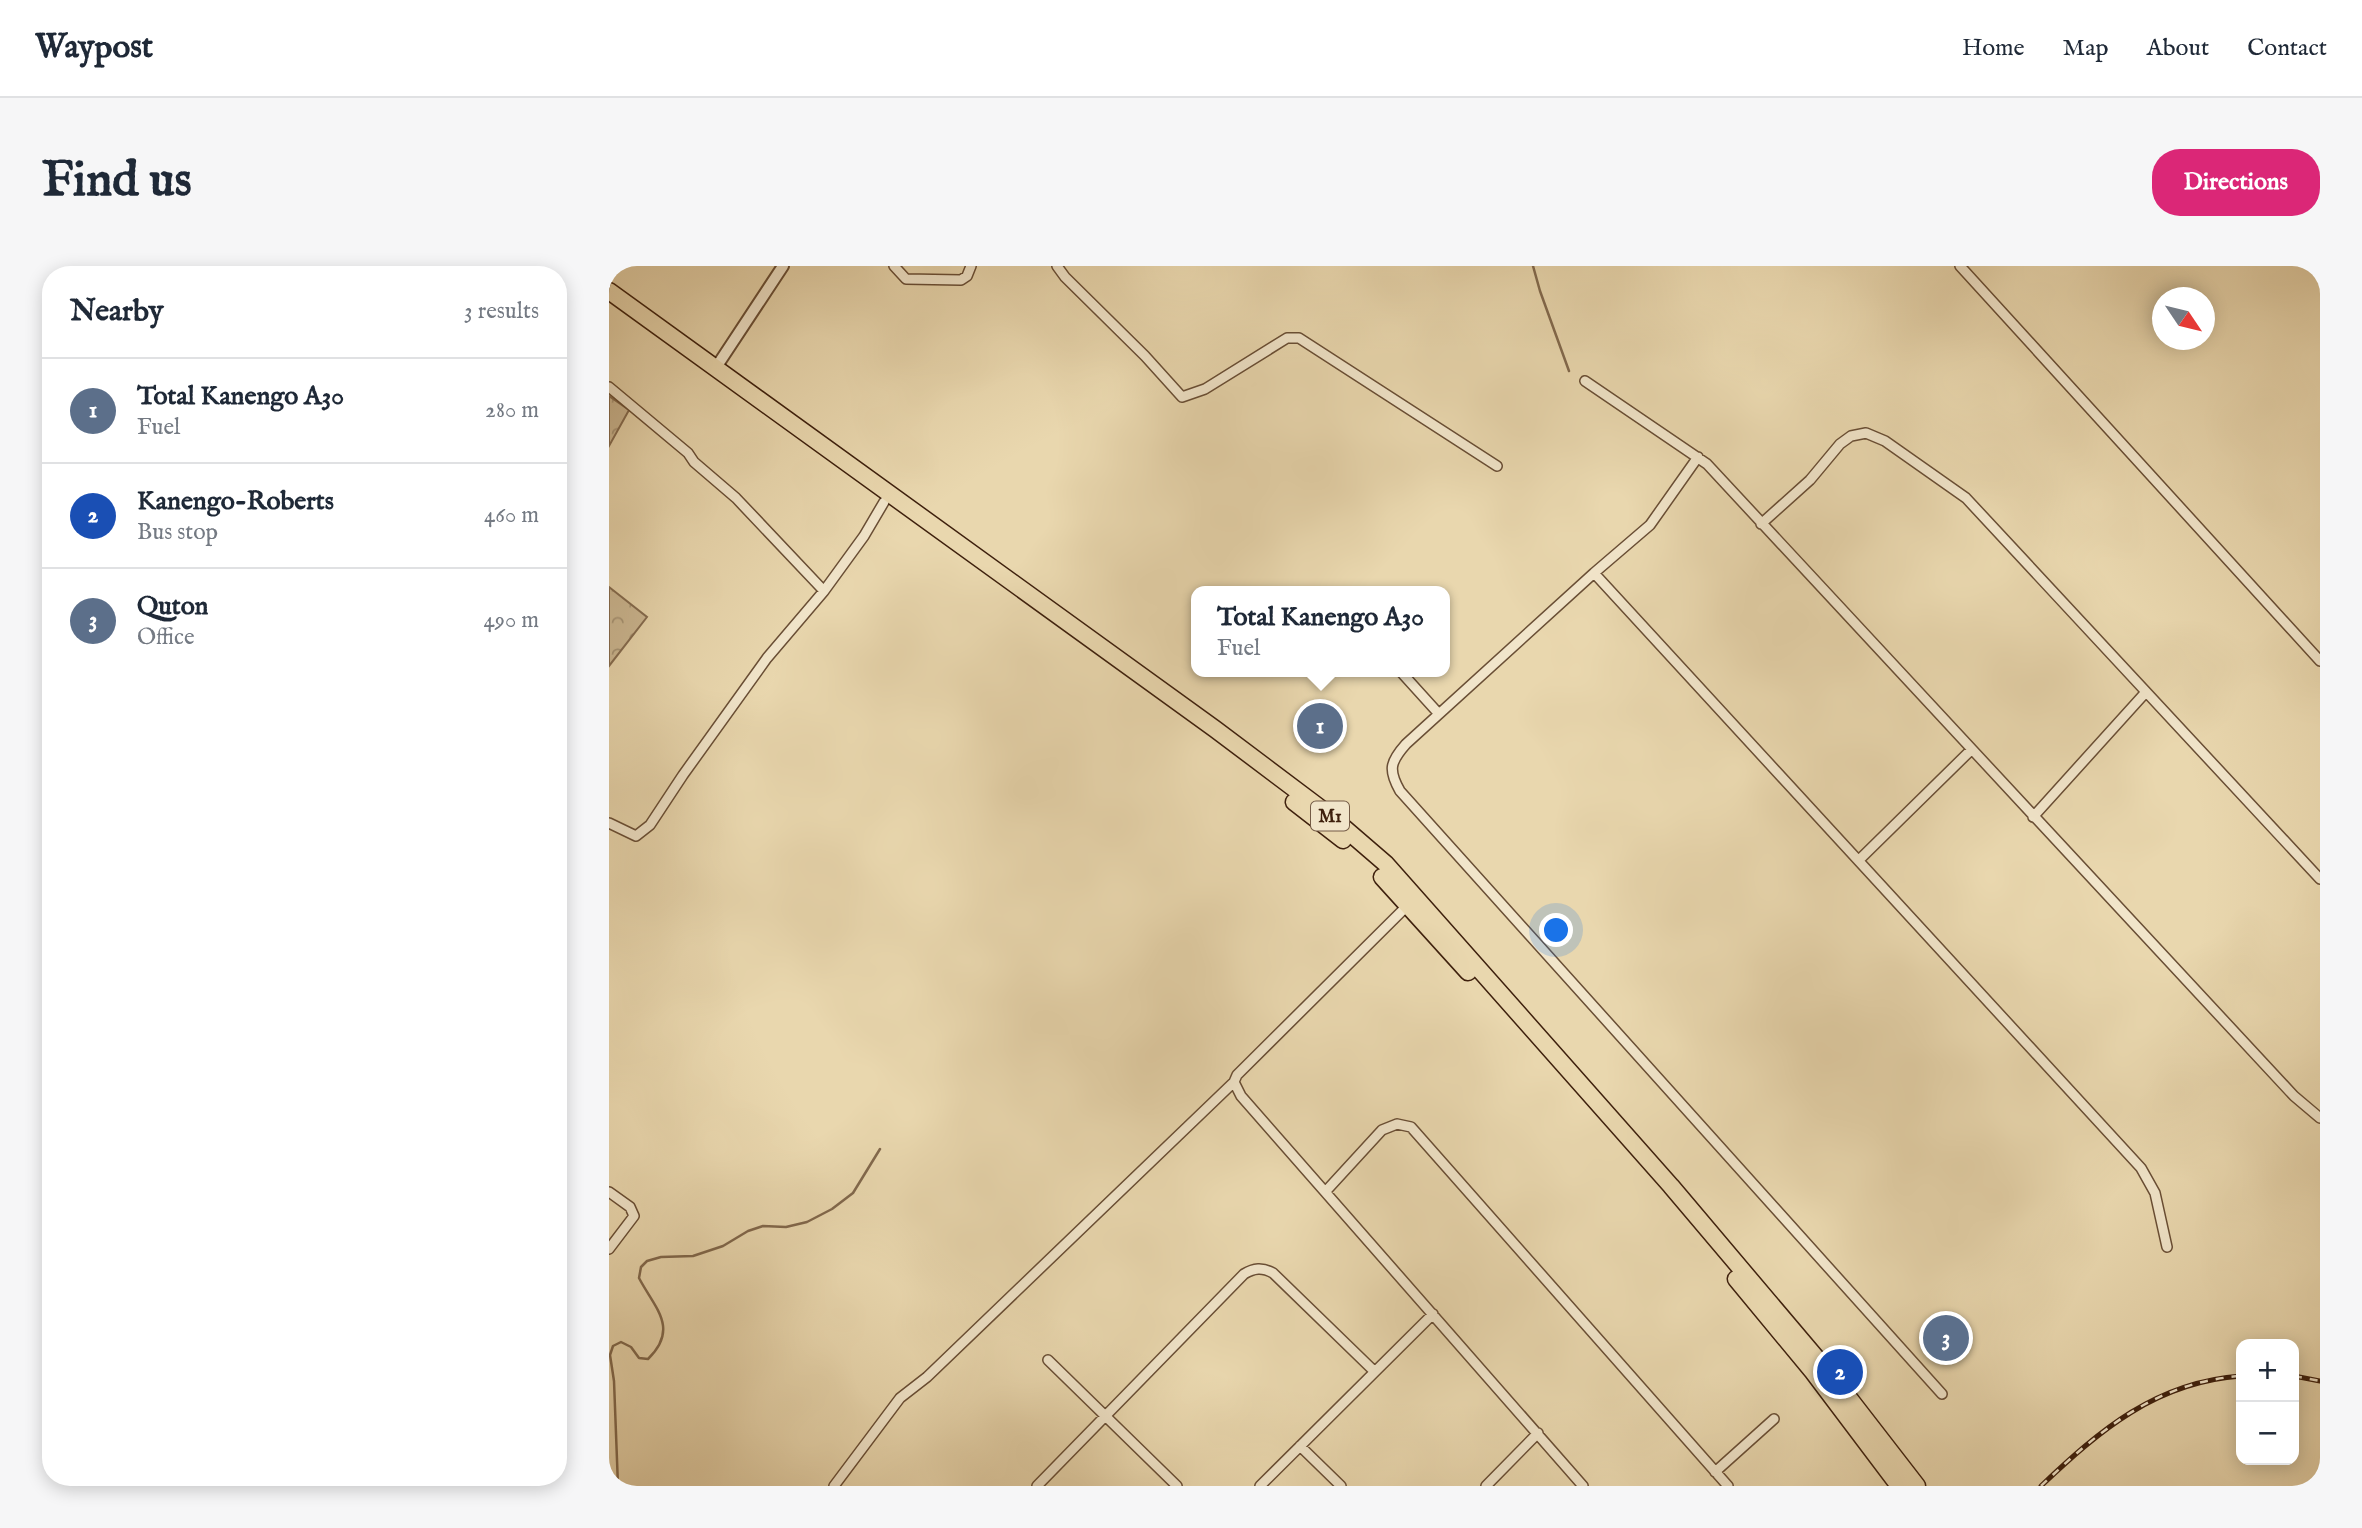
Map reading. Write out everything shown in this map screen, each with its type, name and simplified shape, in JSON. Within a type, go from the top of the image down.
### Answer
[{"type":"highway","name":"M1","points":[[609,291],[1275,774],[1386,864],[1412,901],[1813,1372],[1899,1486]]},
{"type":"highway","name":"M1","points":[[609,302],[1049,624],[1208,736],[1360,855],[1412,901],[1680,1197],[1835,1380],[1917,1486]]},
{"type":"street","points":[[715,369],[783,266]]},
{"type":"street","points":[[894,266],[906,279],[961,280],[967,276],[971,266]]},
{"type":"street","points":[[1057,266],[1182,397],[1205,389],[1287,338],[1299,338],[1497,466]]},
{"type":"street","points":[[1960,266],[2320,661]]},
{"type":"street","points":[[1585,381],[1698,457],[2294,1096],[2320,1118]]},
{"type":"street","points":[[609,387],[688,453],[694,462],[736,498],[824,591]]},
{"type":"street","points":[[1761,524],[1810,480],[1840,444],[1859,433],[1878,437],[1966,498],[2320,878]]},
{"type":"street","points":[[1698,457],[1650,525],[1439,714],[1398,754],[1392,770],[1400,791],[1942,1394]]},
{"type":"street","points":[[609,823],[636,836],[650,825],[767,658],[824,591],[864,536],[884,502]]},
{"type":"street","points":[[1594,573],[2141,1168],[2155,1193],[2167,1247]]},
{"type":"street","points":[[1406,677],[1439,714]]},
{"type":"street","points":[[2033,817],[2147,692]]},
{"type":"street","points":[[1859,860],[1971,750]]},
{"type":"street","points":[[834,1486],[900,1398],[927,1377],[1234,1082],[1237,1075],[1412,901]]},
{"type":"street","points":[[1234,1082],[1241,1096],[1583,1486]]},
{"type":"street","points":[[1327,1191],[1382,1130],[1397,1124],[1411,1127],[1728,1486]]},
{"type":"street","points":[[609,1192],[630,1207],[634,1216],[609,1249]]},
{"type":"street","points":[[1037,1486],[1244,1274],[1258,1268],[1273,1273],[1374,1371]]},
{"type":"street","points":[[1260,1486],[1433,1314]]},
{"type":"street","points":[[1048,1360],[1177,1486]]},
{"type":"street","points":[[1715,1472],[1774,1419]]},
{"type":"street","points":[[1486,1486],[1538,1433]]},
{"type":"street","points":[[1300,1446],[1341,1486]]},
{"type":"green space","points":[[609,396],[629,410],[609,446]]},
{"type":"green space","points":[[609,587],[647,617],[609,666]]},
{"type":"waterway","points":[[1533,266],[1569,371]]},
{"type":"waterway","points":[[618,1486],[614,1381],[610,1355],[613,1346],[621,1342],[631,1347],[639,1358],[648,1359],[662,1337],[661,1318],[639,1278],[641,1267],[647,1261],[661,1257],[693,1256],[723,1246],[748,1231],[763,1226],[786,1227],[807,1222],[832,1209],[853,1193],[880,1149]]},
{"type":"railway","points":[[2041,1486],[2085,1446],[2131,1412],[2182,1388],[2236,1377]]},
{"type":"railway","points":[[2299,1377],[2320,1381]]},
{"type":"place","name":"Total Kanengo A30","points":[[1320,726]]},
{"type":"place","name":"Quton","points":[[1946,1338]]},
{"type":"place","name":"Kanengo-Roberts","points":[[1840,1372]]}]
